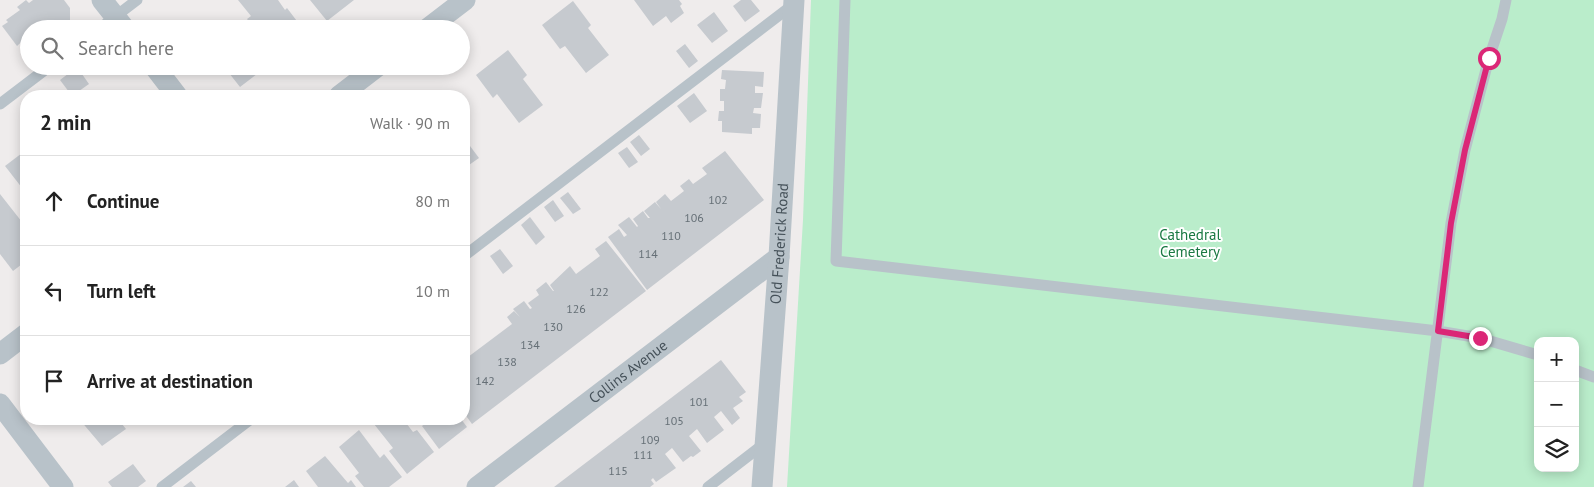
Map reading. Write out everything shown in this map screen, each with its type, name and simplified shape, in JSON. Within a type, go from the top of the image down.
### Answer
[{"type":"street","points":[[439,20],[465,0]]},
{"type":"street","name":"Old Frederick Road","points":[[762,487],[779,257],[794,2]]},
{"type":"street","points":[[161,75],[172,90]]},
{"type":"street","points":[[347,90],[366,75]]},
{"type":"street","name":"Collins Avenue","points":[[477,487],[779,257]]},
{"type":"street","points":[[0,354],[20,339]]},
{"type":"street","points":[[0,404],[63,487]]},
{"type":"lane","points":[[110,18],[137,0]]},
{"type":"lane","points":[[845,0],[836,261],[1438,331],[1480,338],[1534,354]]},
{"type":"lane","points":[[1418,487],[1451,223],[1465,150],[1506,0]]},
{"type":"lane","points":[[470,251],[794,2]]},
{"type":"lane","points":[[0,104],[38,75]]},
{"type":"lane","points":[[1579,371],[1594,377]]},
{"type":"lane","points":[[162,487],[243,425]]},
{"type":"lane","points":[[708,487],[765,444]]},
{"type":"green space","name":"Cathedral Cemetery","points":[[811,0],[1594,0],[1594,487],[787,487],[803,220]]},
{"type":"building","points":[[26,0],[29,3],[33,0],[64,0],[70,8],[70,20],[20,20],[20,43],[17,46],[2,26],[8,22],[6,20],[20,10],[17,7]]},
{"type":"building","points":[[238,0],[278,0],[285,10],[287,8],[296,20],[248,20],[251,16]]},
{"type":"building","points":[[310,0],[354,0],[328,20],[326,20]]},
{"type":"building","points":[[634,0],[679,0],[684,13],[671,23],[666,16],[653,26]]},
{"type":"building","points":[[741,0],[751,0],[760,11],[745,22],[733,6]]},
{"type":"building","points":[[573,1],[591,25],[588,28],[609,55],[586,73],[565,46],[560,49],[542,25]]},
{"type":"building","points":[[714,12],[728,31],[712,43],[697,25]]},
{"type":"building","points":[[685,44],[698,61],[689,68],[676,51]]},
{"type":"building","points":[[508,50],[527,75],[523,79],[543,105],[519,123],[497,94],[493,98],[476,75]]},
{"type":"building","points":[[722,70],[764,72],[763,87],[755,86],[755,93],[763,93],[761,108],[754,108],[753,113],[761,114],[760,128],[752,128],[752,134],[722,132],[722,121],[718,121],[719,111],[724,111],[724,101],[720,101],[720,89],[725,89],[726,80],[721,79]]},
{"type":"building","points":[[67,75],[83,75],[89,84],[80,90],[68,90],[60,80]]},
{"type":"building","points":[[231,75],[256,75],[240,87]]},
{"type":"building","points":[[694,93],[707,111],[690,123],[677,106]]},
{"type":"building","points":[[639,135],[650,149],[641,156],[630,142]]},
{"type":"building","points":[[470,146],[479,158],[470,164]]},
{"type":"building","points":[[627,147],[638,162],[629,168],[618,153]]},
{"type":"building","points":[[725,151],[764,200],[647,290],[608,237],[619,229],[624,237],[627,235],[618,225],[629,217],[637,227],[633,219],[643,211],[650,218],[644,211],[655,202],[661,209],[656,202],[665,194],[671,201],[684,191],[680,186],[689,179],[693,184],[707,174],[702,168]]},
{"type":"building","points":[[20,155],[20,185],[5,166]]},
{"type":"building","points":[[568,192],[581,209],[573,214],[560,198]]},
{"type":"building","points":[[0,194],[20,219],[20,266],[13,271],[0,254]]},
{"type":"building","points":[[553,200],[564,216],[555,222],[544,207]]},
{"type":"building","points":[[530,217],[545,237],[536,245],[521,225]]},
{"type":"building","points":[[606,241],[646,291],[472,424],[470,421],[470,356],[512,324],[507,317],[514,311],[520,317],[513,309],[524,301],[530,309],[532,308],[528,303],[539,295],[536,290],[546,282],[554,291],[550,285],[570,266],[576,274],[600,256],[595,249]]},
{"type":"building","points":[[500,249],[513,266],[503,274],[490,256]]},
{"type":"building","points":[[721,360],[746,392],[739,397],[743,401],[733,408],[740,418],[732,425],[721,411],[714,417],[724,430],[707,443],[697,429],[689,436],[701,451],[683,462],[672,448],[665,454],[676,468],[656,482],[653,478],[651,480],[654,484],[650,487],[554,487]]},
{"type":"building","points":[[84,425],[123,425],[126,429],[102,446]]},
{"type":"building","points":[[375,425],[408,425],[413,432],[417,430],[434,452],[407,474],[389,451],[393,448]]},
{"type":"building","points":[[466,425],[467,427],[439,449],[422,426]]},
{"type":"building","points":[[359,430],[380,458],[384,454],[402,477],[389,487],[364,487],[355,476],[359,473],[339,447]]},
{"type":"building","points":[[325,456],[348,483],[351,480],[356,487],[318,487],[306,471]]},
{"type":"building","points":[[133,464],[146,481],[138,487],[112,487],[108,482]]},
{"type":"building","points":[[294,480],[299,487],[285,487]]},
{"type":"building","points":[[191,481],[196,487],[183,487]]},
{"type":"route","points":[[1480,338],[1438,331],[1451,223],[1465,150],[1489,58]]}]
